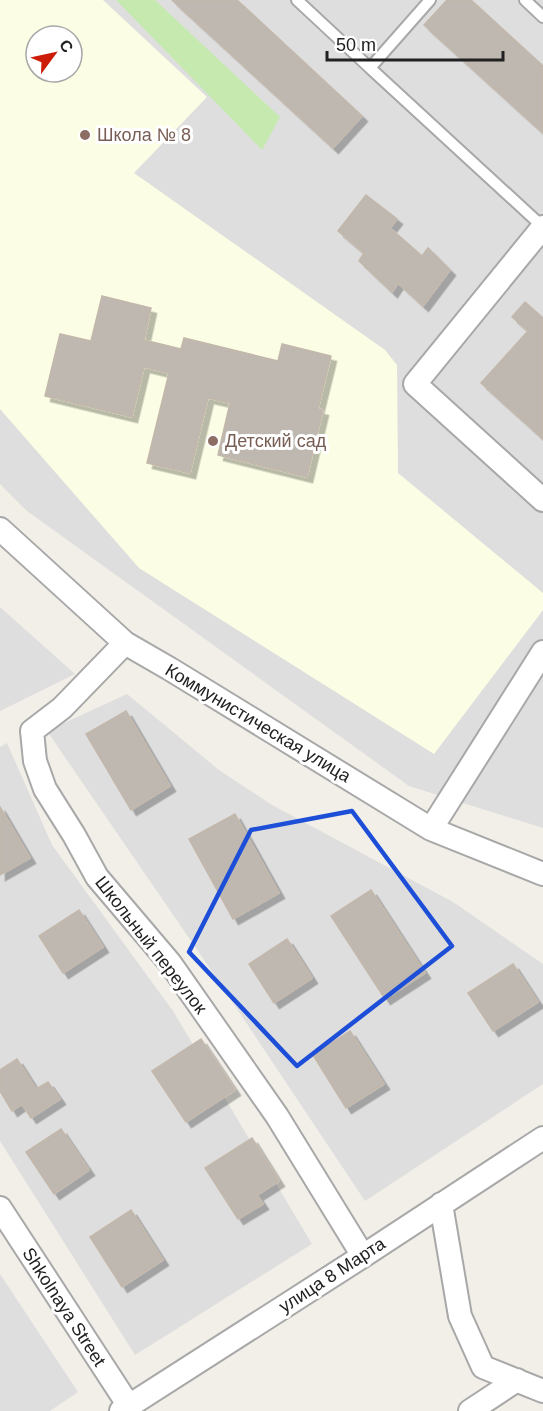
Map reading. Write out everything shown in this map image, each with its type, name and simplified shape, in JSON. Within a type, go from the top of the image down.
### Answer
[{"type":"street","points":[[543,227],[415,384],[543,500]]},
{"type":"street","name":"Коммунистическая улица","points":[[0,529],[125,643],[431,829],[543,874]]},
{"type":"street","name":"Школьный переулок","points":[[125,643],[62,708],[32,731],[35,761],[45,789],[97,877],[170,963],[277,1116],[363,1256]]},
{"type":"street","points":[[431,829],[543,652]]},
{"type":"street","name":"улица 8 Марта","points":[[125,1409],[543,1138]]},
{"type":"street","points":[[441,1204],[460,1316],[483,1367],[543,1391]]},
{"type":"street","name":"Shkolnaya Street","points":[[0,1208],[125,1409]]},
{"type":"street","points":[[470,1411],[517,1380]]},
{"type":"lane","points":[[297,0],[543,227]]},
{"type":"lane","points":[[370,68],[430,0]]},
{"type":"lane","points":[[525,0],[543,17]]},
{"type":"highlighted area","points":[[352,811],[452,946],[297,1066],[189,952],[251,830]]},
{"type":"shaded area","points":[[0,0],[543,0],[543,828],[409,786],[27,511],[0,484]]},
{"type":"shaded area","name":"Детский сад","points":[[0,0],[103,0],[207,97],[134,173],[385,350],[397,365],[398,473],[543,593],[543,610],[434,754],[139,568],[0,409]]},
{"type":"shaded area","points":[[0,607],[75,674],[0,711]]},
{"type":"shaded area","points":[[127,694],[219,770],[272,805],[453,902],[543,964],[543,1084],[365,1201],[213,973],[47,731]]},
{"type":"shaded area","points":[[7,743],[52,845],[173,1011],[312,1244],[135,1355],[0,1141],[0,747]]},
{"type":"shaded area","points":[[0,1274],[78,1392],[50,1411],[0,1411]]},
{"type":"green space","points":[[116,0],[155,0],[280,117],[262,150]]},
{"type":"building","points":[[172,0],[237,0],[362,116],[333,148]]},
{"type":"building","points":[[447,0],[471,0],[543,66],[543,133],[424,25]]},
{"type":"building","points":[[366,195],[397,219],[390,228],[422,256],[428,248],[450,270],[423,306],[398,283],[392,292],[359,261],[364,253],[338,231]]},
{"type":"building","points":[[102,296],[151,308],[144,340],[181,349],[184,338],[278,361],[282,344],[331,356],[318,409],[323,410],[307,477],[218,455],[230,403],[208,398],[190,473],[147,463],[169,373],[144,367],[132,417],[45,396],[60,334],[91,341]]},
{"type":"building","points":[[525,302],[543,318],[543,439],[481,383],[528,331],[512,317]]},
{"type":"building","points":[[126,711],[170,786],[131,810],[86,734]]},
{"type":"building","points":[[0,807],[30,858],[0,875]]},
{"type":"building","points":[[235,814],[279,893],[233,919],[189,839]]},
{"type":"building","points":[[371,890],[425,973],[385,999],[331,916]]},
{"type":"building","points":[[79,910],[103,947],[63,973],[39,936]]},
{"type":"building","points":[[287,939],[312,978],[274,1003],[249,964]]},
{"type":"building","points":[[513,964],[538,1002],[493,1031],[468,993]]},
{"type":"building","points":[[350,1031],[384,1084],[346,1108],[313,1055]]},
{"type":"building","points":[[201,1039],[235,1090],[186,1122],[152,1071]]},
{"type":"building","points":[[17,1059],[36,1089],[48,1082],[60,1099],[31,1118],[22,1104],[12,1111],[0,1091],[0,1070]]},
{"type":"building","points":[[61,1129],[89,1170],[54,1194],[26,1152]]},
{"type":"building","points":[[252,1138],[279,1181],[257,1195],[263,1204],[238,1219],[205,1168]]},
{"type":"building","points":[[131,1210],[163,1260],[122,1287],[90,1237]]},
{"type":"place","name":"Школа № 8","points":[[85,135]]},
{"type":"place","name":"Детский сад","points":[[213,441]]}]
